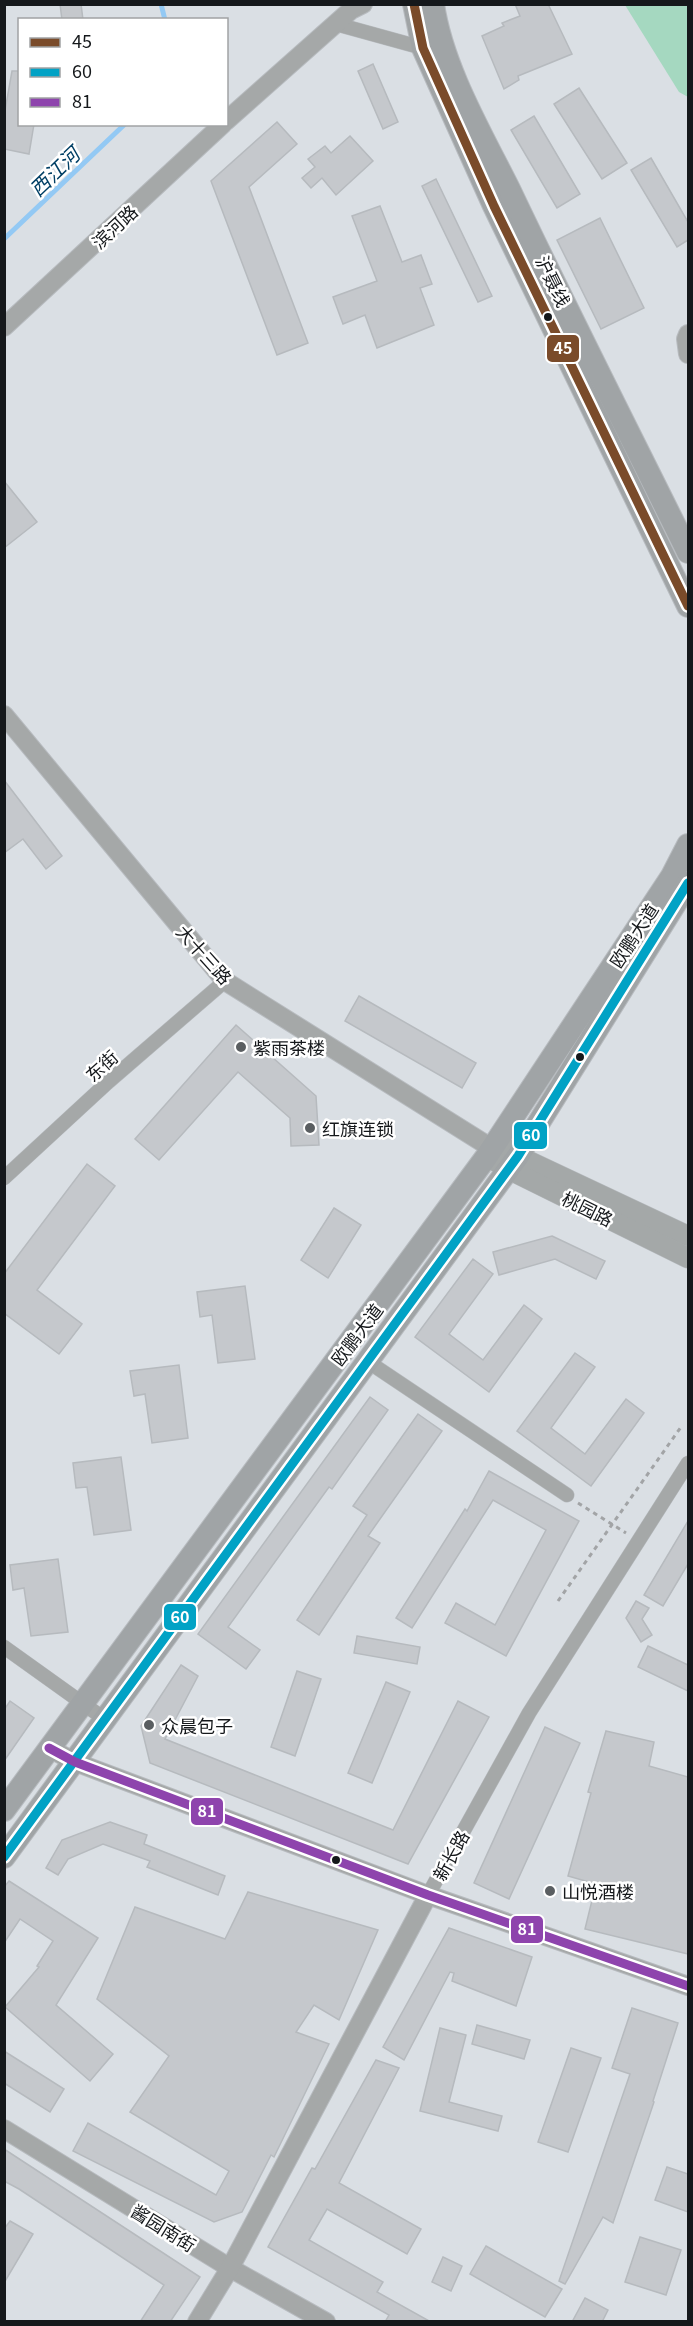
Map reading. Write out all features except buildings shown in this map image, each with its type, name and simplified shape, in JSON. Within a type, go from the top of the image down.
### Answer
[{"type":"highway","points":[[414,4],[423,48],[494,206],[688,606]]},
{"type":"highway","name":"沪聂线","points":[[434,4],[436,23],[453,73],[688,552]]},
{"type":"highway","name":"欧鹏大道","points":[[4,1810],[492,1149],[672,876],[688,846]]},
{"type":"highway","points":[[513,1162],[688,883]]},
{"type":"highway","name":"欧鹏大道","points":[[4,1857],[513,1162]]},
{"type":"main road","name":"桃园路","points":[[492,1149],[688,1258]]},
{"type":"main road","points":[[513,1162],[688,1236]]},
{"type":"street","points":[[228,119],[351,10],[363,4]]},
{"type":"street","points":[[336,24],[423,48]]},
{"type":"street","name":"滨河路","points":[[4,327],[221,126]]},
{"type":"street","points":[[688,334],[686,339],[688,354]]},
{"type":"street","name":"大十三路","points":[[4,715],[225,981],[492,1149]]},
{"type":"street","name":"东街","points":[[4,1178],[107,1083],[225,981]]},
{"type":"street","points":[[367,1361],[567,1495]]},
{"type":"street","name":"新长路","points":[[197,2322],[230,2268],[428,1894],[529,1713],[688,1463]]},
{"type":"street","points":[[4,1647],[106,1720]]},
{"type":"street","points":[[49,1748],[75,1762],[428,1894],[688,1986]]},
{"type":"street","name":"酱园南街","points":[[4,2129],[230,2268],[326,2322]]},
{"type":"path","points":[[558,1601],[681,1427]]},
{"type":"path","points":[[567,1495],[611,1524]]},
{"type":"green space","points":[[625,5],[688,5],[688,97],[679,92]]},
{"type":"waterway","name":"西江河","points":[[161,4],[164,18]]},
{"type":"waterway","name":"西江河","points":[[4,239],[123,126]]},
{"type":"transit line","name":"45","points":[[414,4],[423,48],[494,206],[688,606]]},
{"type":"transit line","name":"60","points":[[4,1857],[518,1156],[688,883]]},
{"type":"transit line","name":"81","points":[[49,1748],[75,1762],[428,1895],[688,1986]]},
{"type":"place","name":"紫雨茶楼","points":[[241,1047]]},
{"type":"place","name":"红旗连锁","points":[[310,1128]]},
{"type":"place","name":"众晨包子","points":[[149,1725]]},
{"type":"place","name":"山悦酒楼","points":[[550,1891]]}]
